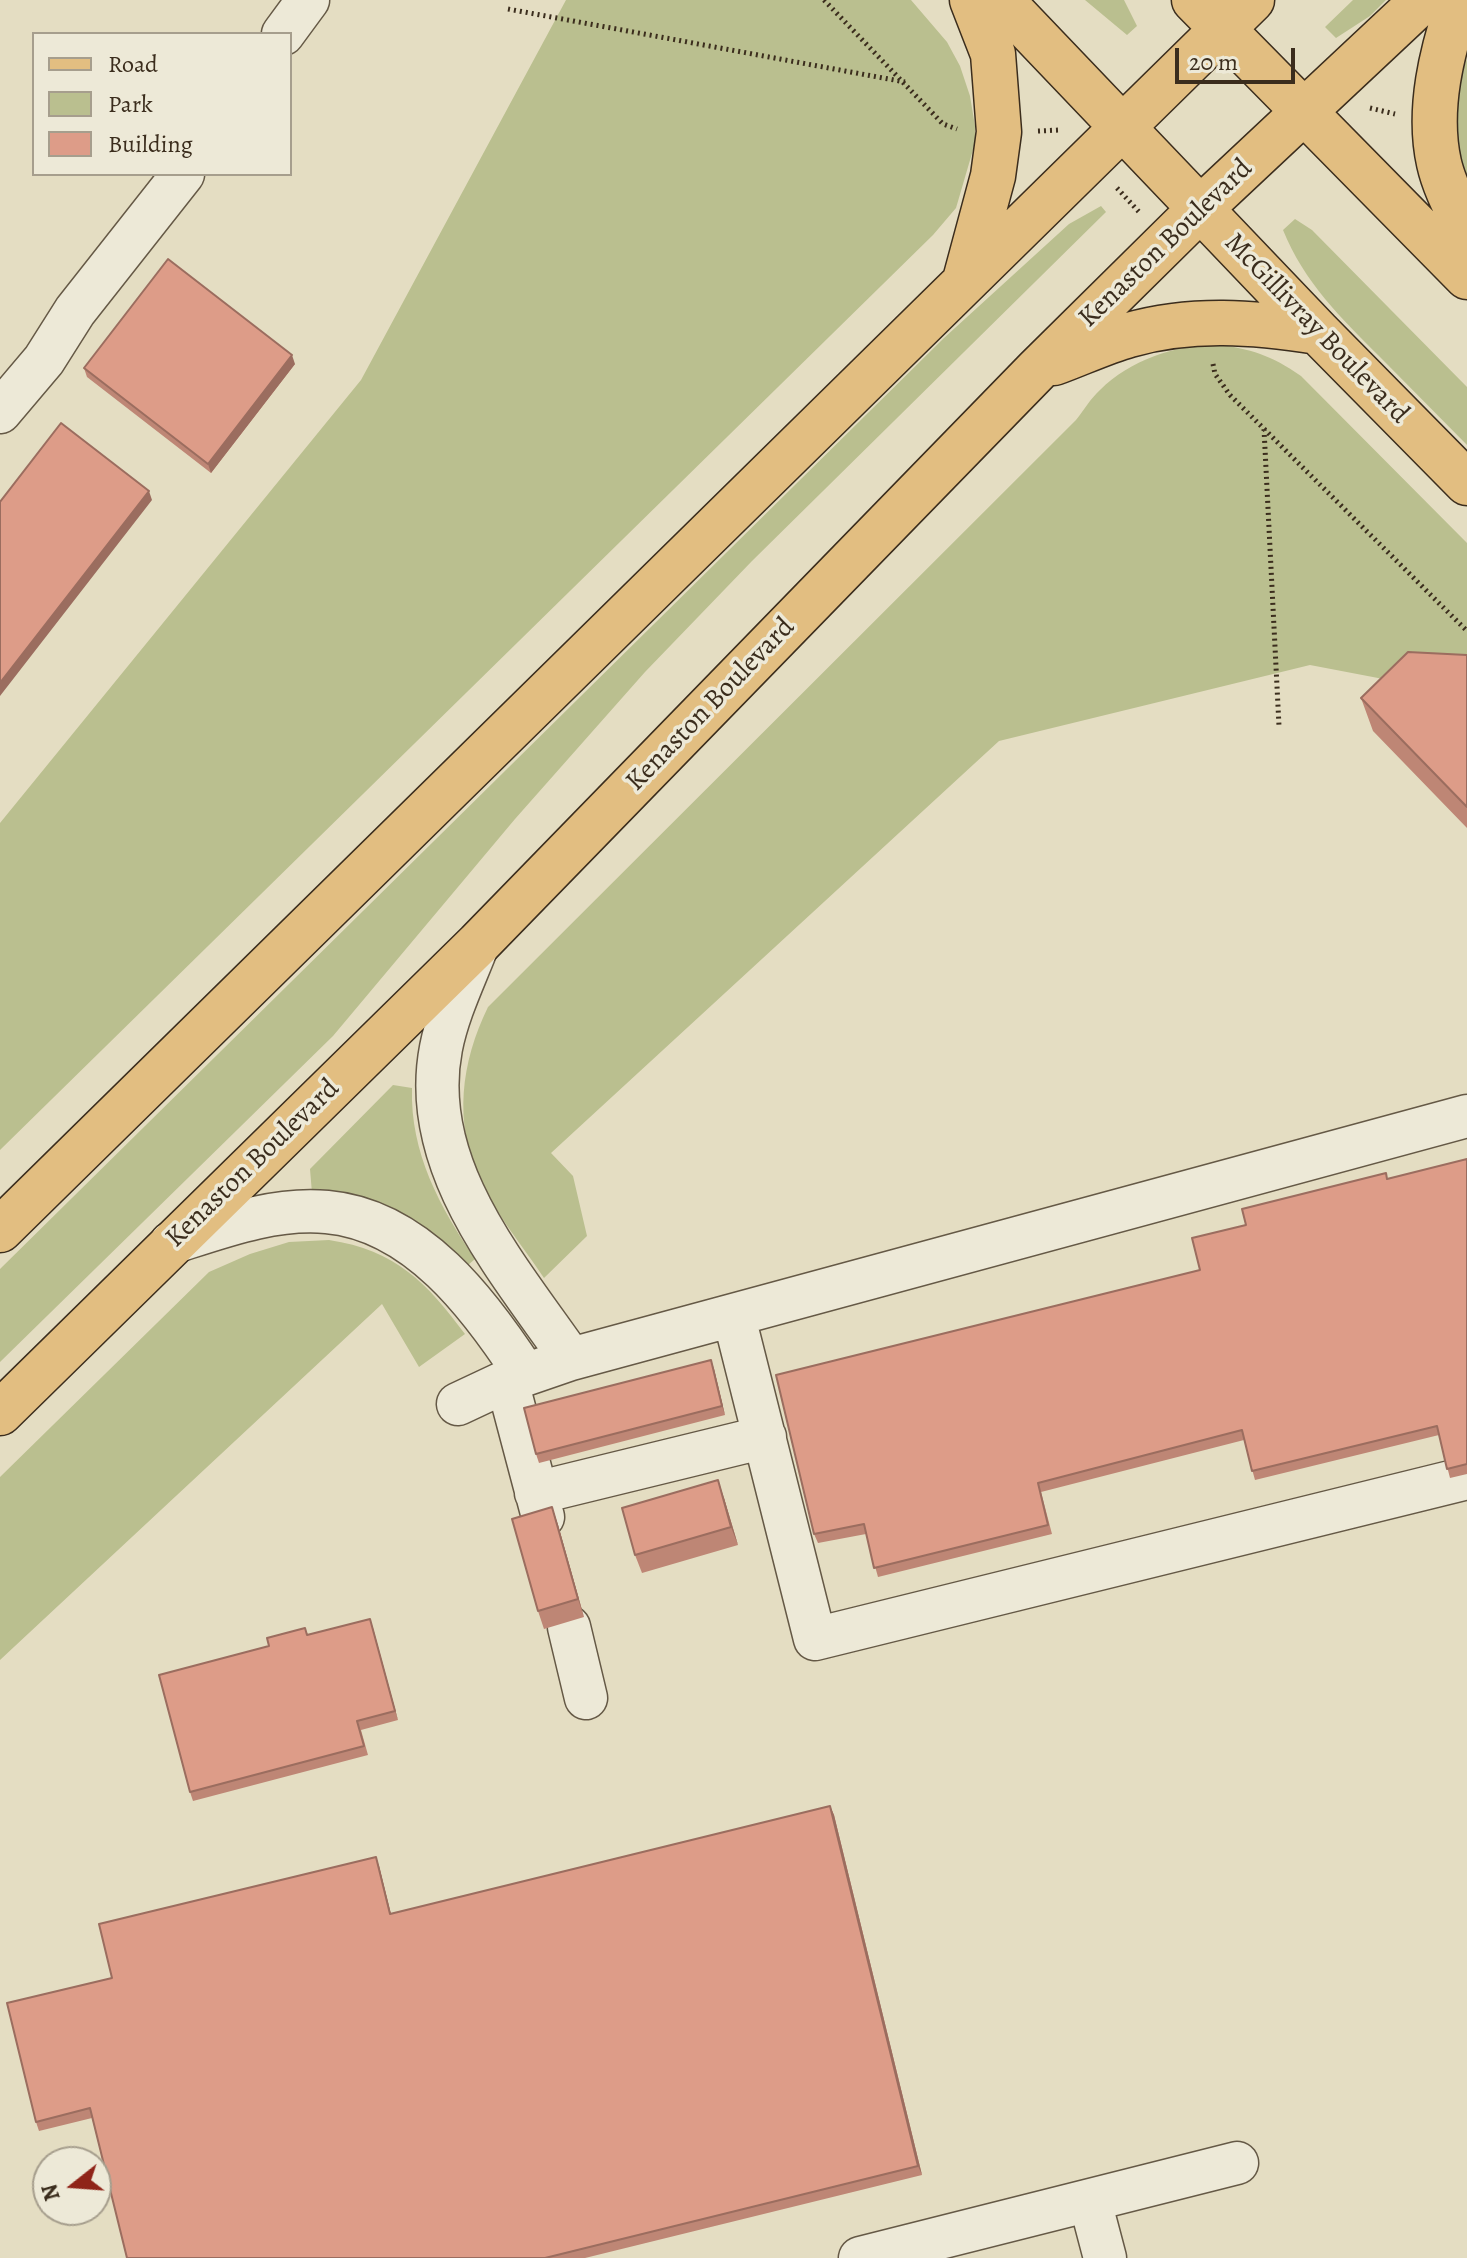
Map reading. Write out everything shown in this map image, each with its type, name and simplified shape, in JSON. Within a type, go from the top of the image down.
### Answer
[{"type":"main road","points":[[965,280],[993,176],[999,132],[993,54],[972,0]]},
{"type":"main road","name":"McGillivray Boulevard","points":[[1001,0],[1467,483]]},
{"type":"main road","name":"Kenaston Boulevard","points":[[0,1413],[478,944],[1037,370],[1200,209],[1423,0]]},
{"type":"main road","points":[[1459,0],[1448,35],[1433,123],[1439,165],[1467,231]]},
{"type":"main road","points":[[0,1230],[1123,127],[1224,10],[1304,111],[1467,277]]},
{"type":"main road","points":[[1037,370],[1129,335],[1203,321],[1259,323],[1318,332]]},
{"type":"lane","points":[[284,32],[308,0]]},
{"type":"lane","points":[[0,412],[44,360],[75,311],[181,176]]},
{"type":"lane","points":[[478,944],[441,1047],[437,1088],[440,1125],[451,1164],[474,1213],[571,1359]]},
{"type":"lane","points":[[458,1404],[516,1378],[571,1359],[1467,1116]]},
{"type":"lane","points":[[171,1243],[268,1216],[328,1212],[380,1228],[404,1242],[449,1275],[492,1323],[516,1378],[541,1510],[765,1437]]},
{"type":"lane","points":[[734,1317],[815,1639],[1467,1478]]},
{"type":"lane","points":[[569,1627],[586,1698]]},
{"type":"lane","points":[[860,2258],[1237,2163]]},
{"type":"lane","points":[[1090,2201],[1105,2258]]},
{"type":"path","points":[[824,0],[943,124],[968,134]]},
{"type":"path","points":[[508,9],[905,83]]},
{"type":"path","points":[[1215,374],[1230,395],[1467,631]]},
{"type":"path","points":[[1264,428],[1279,726]]},
{"type":"green space","points":[[566,0],[911,0],[947,42],[960,66],[970,96],[975,143],[956,208],[933,235],[0,1150],[0,823],[361,380]]},
{"type":"green space","points":[[1085,0],[1124,0],[1137,26],[1127,35]]},
{"type":"green space","points":[[1353,0],[1386,0],[1370,16],[1336,38],[1325,27]]},
{"type":"green space","points":[[1467,59],[1467,185],[1452,134],[1457,87]]},
{"type":"green space","points":[[1101,206],[1106,212],[752,561],[645,672],[515,819],[333,1036],[0,1362],[0,1269],[944,338],[1069,224]]},
{"type":"green space","points":[[1295,219],[1312,230],[1467,387],[1467,445],[1351,328],[1313,283],[1283,230]]},
{"type":"green space","points":[[1215,344],[1260,354],[1301,376],[1467,543],[1467,688],[1420,686],[1310,665],[999,741],[551,1153],[573,1176],[587,1236],[544,1278],[486,1192],[471,1158],[466,1137],[466,1071],[488,1007],[1076,420],[1112,379],[1153,356]]},
{"type":"green space","points":[[393,1085],[412,1088],[416,1135],[422,1157],[439,1199],[475,1259],[468,1265],[435,1239],[312,1193],[310,1169]]},
{"type":"green space","points":[[329,1240],[373,1252],[408,1272],[437,1299],[465,1334],[419,1367],[382,1304],[0,1660],[0,1477],[209,1272],[250,1254],[289,1242]]},
{"type":"building","points":[[168,259],[292,355],[208,464],[84,368]]},
{"type":"building","points":[[61,423],[149,491],[0,683],[0,502]]},
{"type":"building","points":[[1408,652],[1467,655],[1467,807],[1361,698]]},
{"type":"building","points":[[1467,1159],[1467,1464],[1447,1469],[1437,1426],[1252,1471],[1242,1430],[1038,1483],[1048,1525],[874,1568],[864,1524],[814,1534],[776,1375],[1200,1270],[1192,1238],[1246,1225],[1242,1209],[1386,1173],[1387,1179]]},
{"type":"building","points":[[711,1360],[722,1406],[536,1454],[524,1408]]},
{"type":"building","points":[[718,1480],[731,1527],[635,1555],[622,1508]]},
{"type":"building","points":[[552,1507],[578,1599],[538,1611],[512,1519]]},
{"type":"building","points":[[370,1619],[395,1711],[357,1721],[364,1746],[190,1792],[159,1675],[269,1646],[267,1638],[305,1628],[307,1635]]},
{"type":"building","points":[[830,1806],[918,2166],[545,2258],[127,2258],[112,2197],[112,2146],[99,2146],[90,2108],[36,2122],[7,2003],[112,1978],[99,1924],[376,1857],[390,1914]]}]
